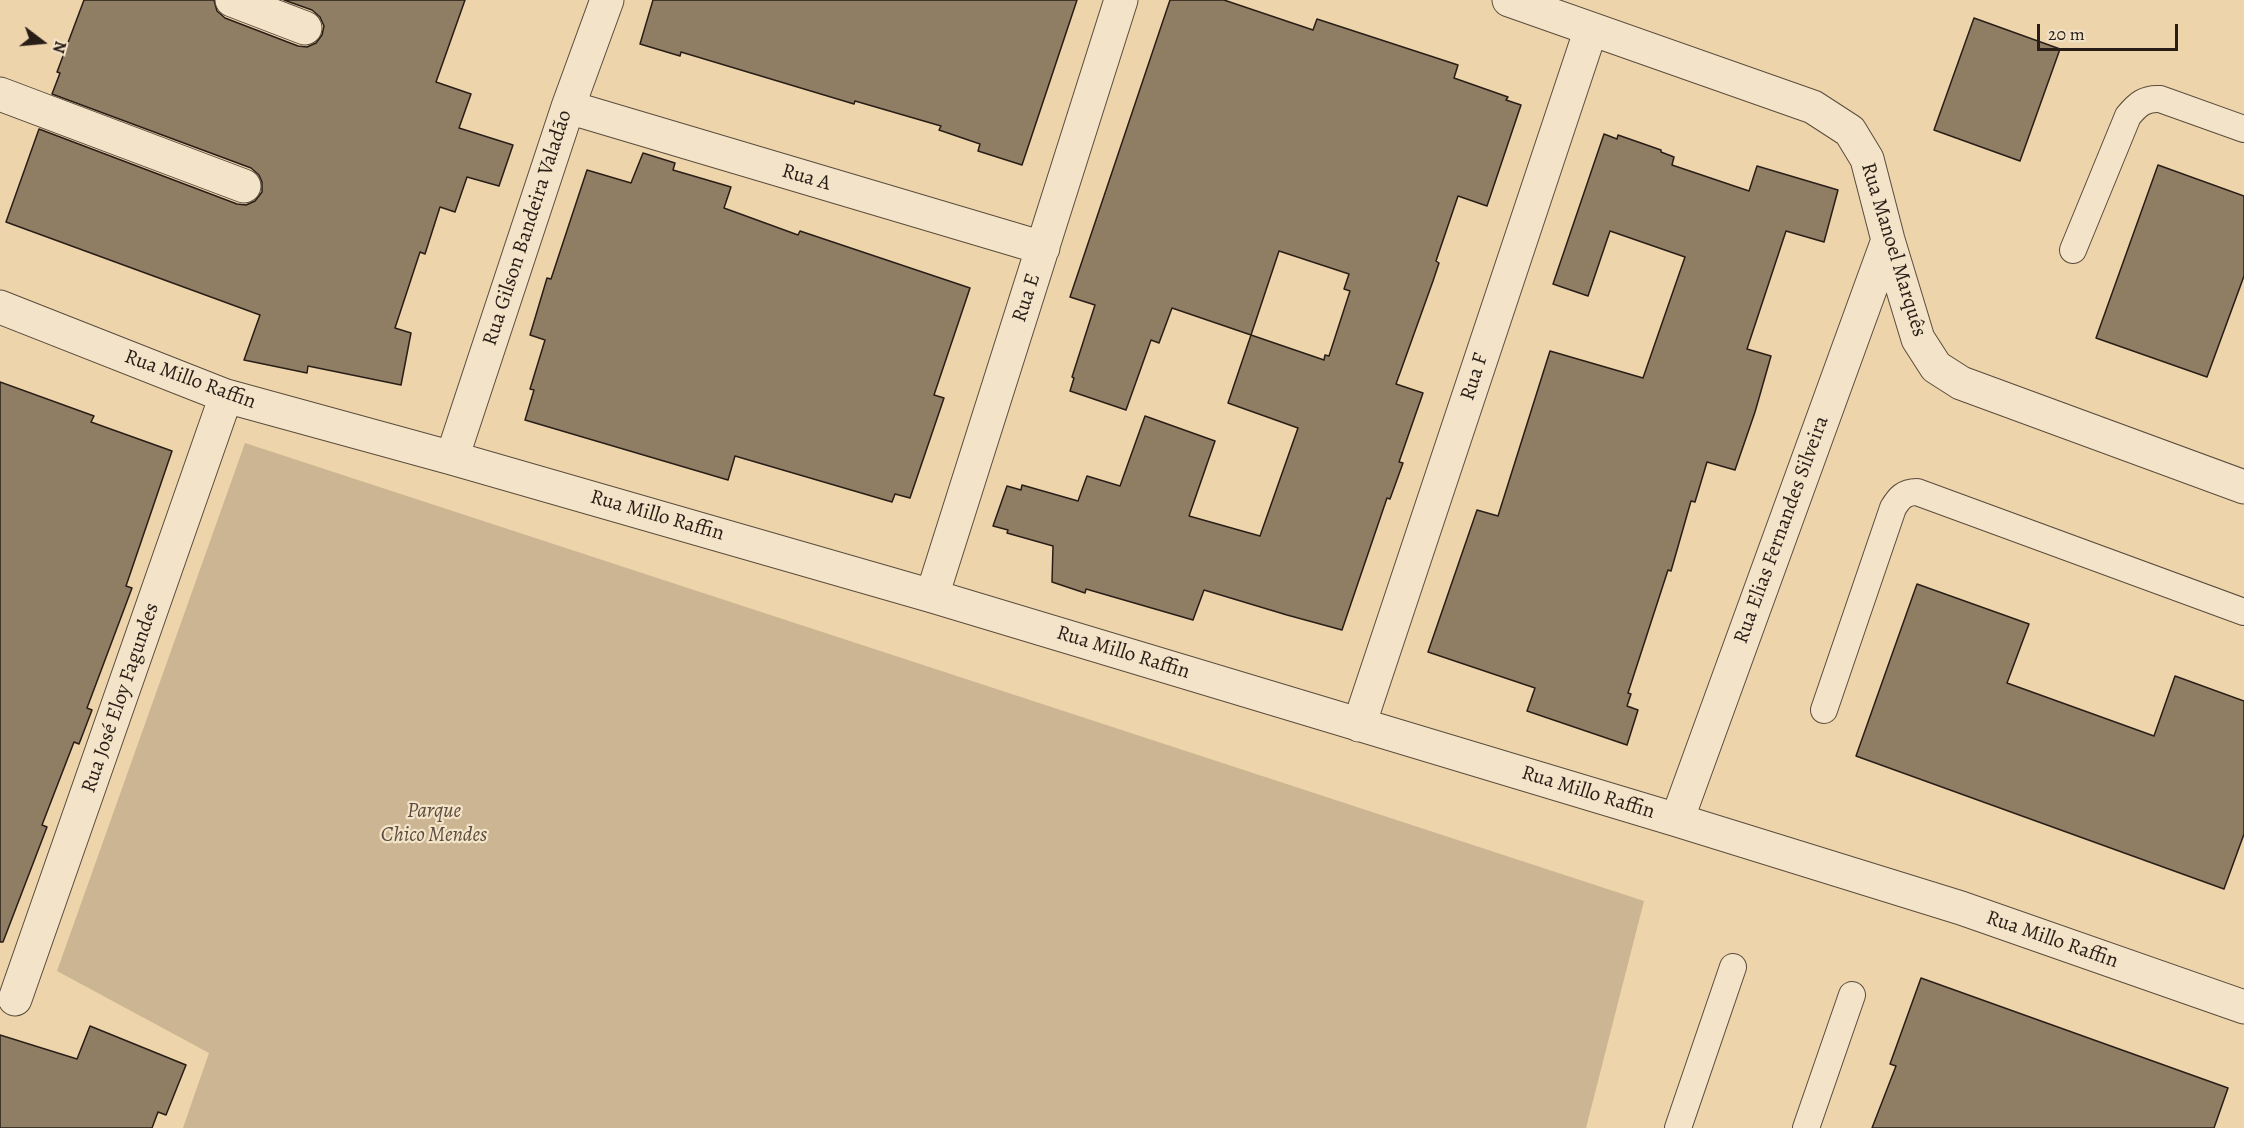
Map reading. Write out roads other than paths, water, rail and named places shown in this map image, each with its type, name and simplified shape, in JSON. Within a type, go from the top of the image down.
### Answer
[{"type":"street","points":[[232,0],[305,28]]},
{"type":"street","name":"Rua Gilson Bandeira Valadão","points":[[452,458],[568,107],[608,0]]},
{"type":"street","name":"Rua E","points":[[932,596],[1121,0]]},
{"type":"street","name":"Rua Manoel Marquês","points":[[1509,0],[1813,107],[1850,130],[1867,159],[1917,339],[1925,354],[1942,372],[1961,383],[2244,487]]},
{"type":"street","name":"Rua F","points":[[1359,725],[1591,29]]},
{"type":"street","points":[[0,94],[244,186]]},
{"type":"street","name":"Rua A","points":[[568,107],[1043,248]]},
{"type":"street","name":"Rua Elias Fernandes Silveira","points":[[1677,820],[1888,240]]},
{"type":"street","name":"Rua Millo Raffin","points":[[1,311],[226,396],[452,458],[932,596],[1677,820],[1961,908],[2244,1007]]},
{"type":"street","name":"Rua José Eloy Fagundes","points":[[15,999],[226,396]]},
{"type":"lane","points":[[2073,250],[2128,116],[2143,101],[2151,98],[2160,99],[2244,129]]},
{"type":"lane","points":[[1824,710],[1893,508],[1903,494],[1910,492],[1917,492],[2244,612]]},
{"type":"lane","points":[[1678,1128],[1733,967]]},
{"type":"lane","points":[[1806,1128],[1852,995]]},
{"type":"park label","name":"Parque Chico Mendes","points":[[434,824]]}]
